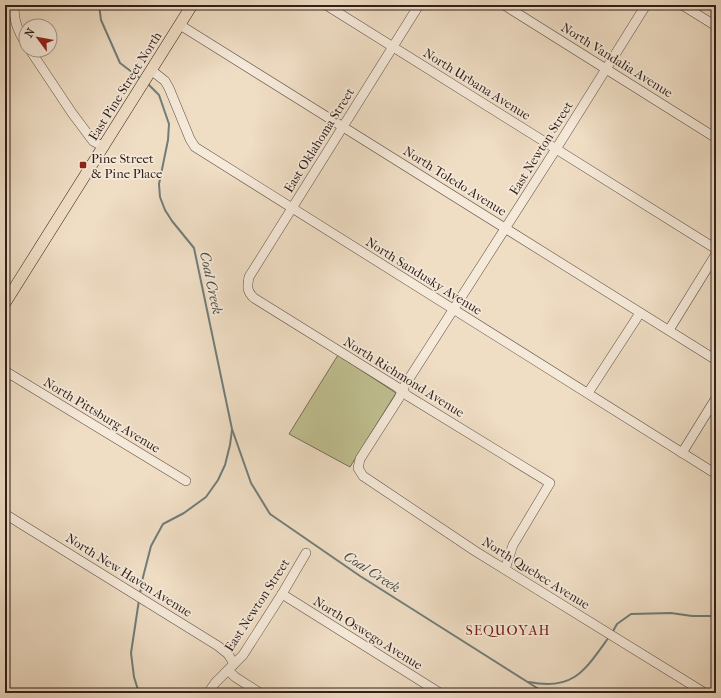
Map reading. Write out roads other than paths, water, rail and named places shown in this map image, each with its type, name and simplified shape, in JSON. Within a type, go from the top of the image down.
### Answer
[{"type":"main road","name":"East Pine Street North","points":[[5,303],[192,5]]},
{"type":"street","points":[[15,5],[18,28]]},
{"type":"street","name":"North Urbana Avenue","points":[[326,5],[716,249]]},
{"type":"street","name":"East Oklahoma Street","points":[[248,290],[249,277],[419,5]]},
{"type":"street","name":"North Vandalia Avenue","points":[[504,5],[716,138]]},
{"type":"street","name":"East Newton Street","points":[[358,468],[360,459],[405,385],[646,5]]},
{"type":"street","points":[[682,5],[716,26]]},
{"type":"street","name":"North Toledo Avenue","points":[[180,25],[716,360]]},
{"type":"street","points":[[35,58],[72,113],[93,141],[104,147]]},
{"type":"street","name":"North Sandusky Avenue","points":[[150,72],[165,81],[190,140],[195,147],[716,474]]},
{"type":"street","points":[[669,330],[716,254]]},
{"type":"street","name":"North Richmond Avenue","points":[[248,290],[254,298],[402,392],[550,483],[513,545],[505,569]]},
{"type":"street","points":[[588,394],[640,313]]},
{"type":"street","name":"North Pittsburg Avenue","points":[[5,372],[186,481]]},
{"type":"street","points":[[682,453],[716,398]]},
{"type":"street","name":"North Quebec Avenue","points":[[358,468],[363,476],[475,551],[705,693]]},
{"type":"street","name":"North New Haven Avenue","points":[[5,514],[225,651],[235,676],[260,693]]},
{"type":"street","name":"East Newton Street","points":[[208,693],[215,683],[243,654],[282,594],[306,553]]},
{"type":"street","name":"North Oswego Avenue","points":[[282,594],[440,693]]},
{"type":"waterway","name":"Coal Creek","points":[[99,5],[101,20],[120,63],[141,79]]},
{"type":"waterway","name":"Coal Creek","points":[[148,84],[159,95],[169,124],[168,140],[159,184],[160,197],[165,210],[172,221],[194,248],[232,429],[251,483],[270,514],[360,576],[545,693]]},
{"type":"waterway","name":"Coal Creek","points":[[140,594],[151,546],[163,524],[184,513],[206,497],[218,480],[225,465],[232,430]]},
{"type":"waterway","name":"Coal Creek","points":[[139,600],[131,653],[134,677],[139,693]]},
{"type":"waterway","points":[[612,633],[617,624],[631,614],[671,613],[692,616],[716,616]]},
{"type":"waterway","points":[[529,682],[544,684],[557,683],[568,680],[577,675],[593,659],[609,637]]},
{"type":"place","name":"Pine Street & Pine Place","points":[[83,165]]},
{"type":"district","name":"SEQUOYAH","points":[[508,630]]}]
